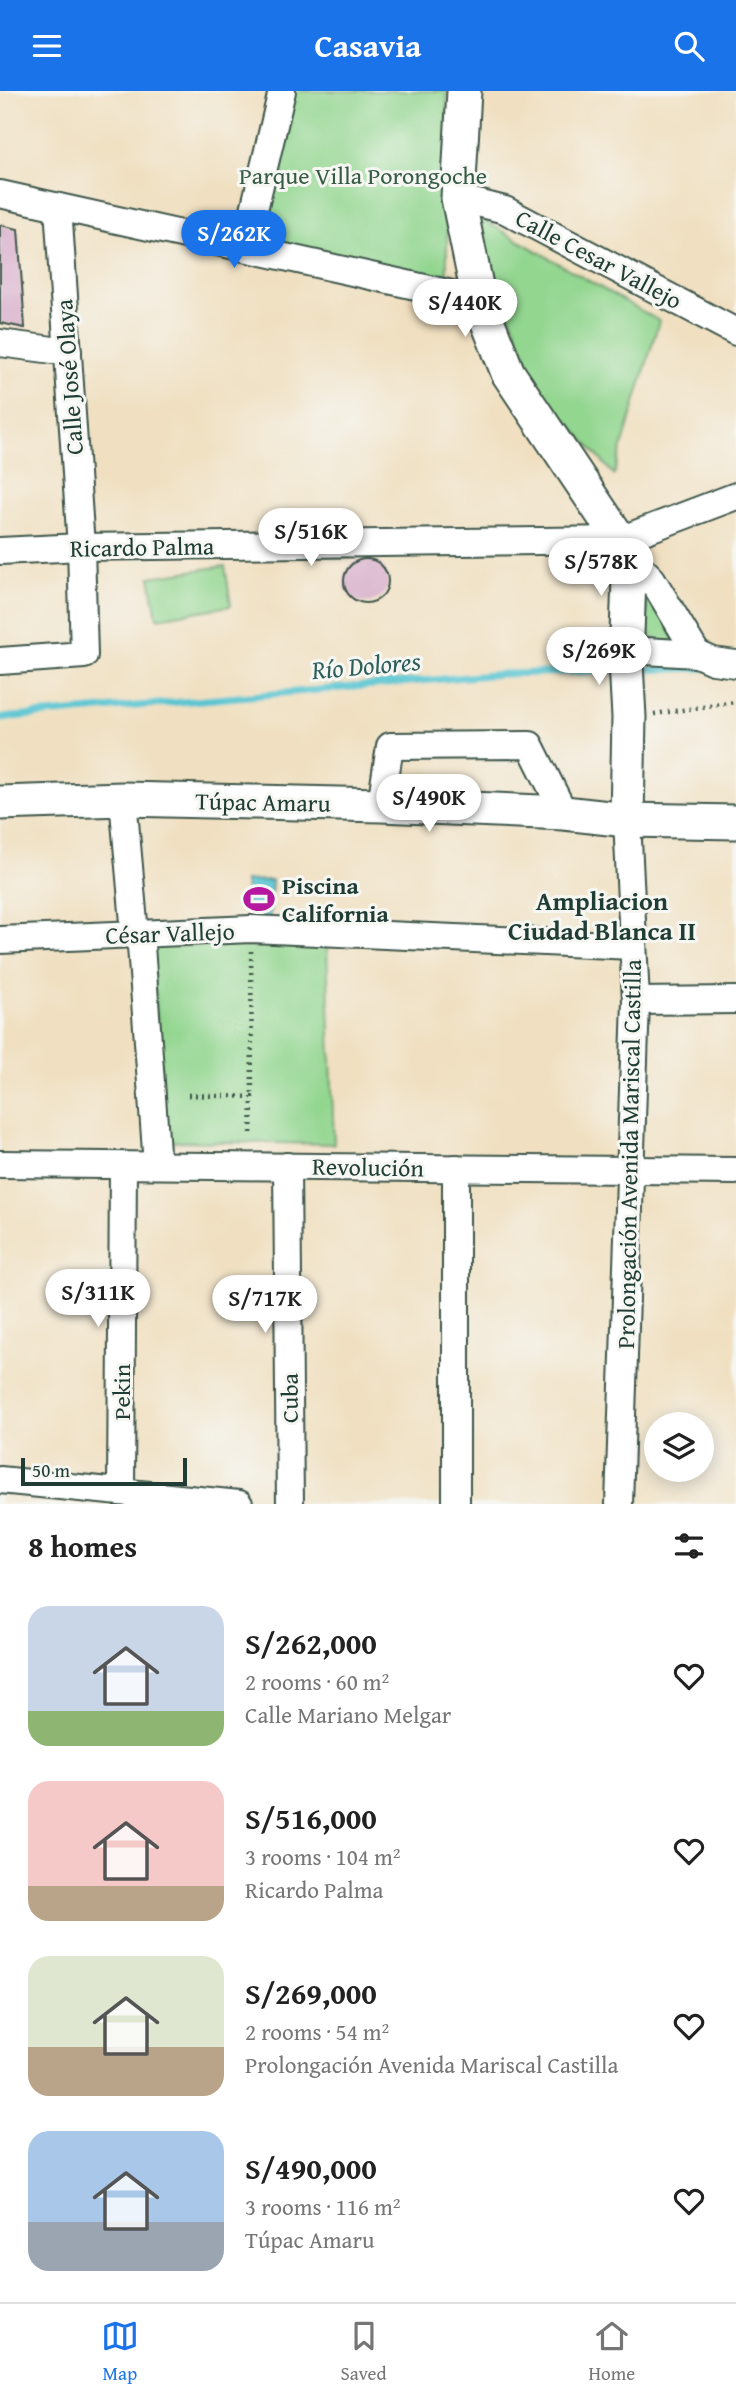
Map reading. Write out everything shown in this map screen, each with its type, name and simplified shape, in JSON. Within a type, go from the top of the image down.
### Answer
[{"type":"main road","name":"Prolongación Avenida Mariscal Castilla","points":[[464,91],[458,198],[479,300],[508,373],[622,545],[629,577],[626,657],[627,820]]},
{"type":"main road","name":"Túpac Amaru","points":[[0,803],[123,799],[381,805],[564,813],[627,820],[736,822]]},
{"type":"street","points":[[245,248],[282,91]]},
{"type":"street","points":[[0,194],[479,300]]},
{"type":"street","name":"Calle Cesar Vallejo","points":[[458,198],[505,210],[736,332]]},
{"type":"street","name":"Calle José Olaya","points":[[0,661],[84,655],[81,547],[58,207]]},
{"type":"street","points":[[0,343],[68,352]]},
{"type":"street","points":[[697,654],[652,579],[622,545],[736,496]]},
{"type":"street","name":"Ricardo Palma","points":[[0,551],[81,547],[622,545]]},
{"type":"street","points":[[626,657],[697,654],[713,661],[736,664]]},
{"type":"street","points":[[381,805],[390,746],[530,745],[564,813]]},
{"type":"street","points":[[123,799],[135,934],[141,946],[157,1165]]},
{"type":"street","name":"Prolongación Avenida Mariscal Castilla","points":[[619,1504],[636,1001],[627,820]]},
{"type":"street","name":"César Vallejo","points":[[0,940],[251,929],[633,946]]},
{"type":"street","points":[[636,1001],[736,1000]]},
{"type":"street","name":"Revolución","points":[[0,1164],[736,1171]]},
{"type":"street","name":"Pekin","points":[[121,1491],[123,1166]]},
{"type":"street","name":"Cuba","points":[[287,1166],[290,1504]]},
{"type":"street","points":[[456,1168],[456,1504]]},
{"type":"street","points":[[0,1480],[223,1503]]},
{"type":"path","points":[[628,713],[736,702]]},
{"type":"path","points":[[251,929],[251,1138]]},
{"type":"path","points":[[188,1095],[252,1097]]},
{"type":"green space","name":"Parque Villa Porongoche","points":[[289,91],[447,91],[447,280],[257,238]]},
{"type":"green space","points":[[469,212],[659,321],[614,475],[539,388]]},
{"type":"green space","points":[[225,566],[231,606],[157,618],[150,577]]},
{"type":"green space","points":[[647,583],[677,645],[646,639]]},
{"type":"green space","points":[[151,946],[327,946],[334,1144],[167,1141]]},
{"type":"water","name":"Piscina California","points":[[272,880],[270,917],[248,917],[245,881]]},
{"type":"building","points":[[0,225],[18,229],[25,328],[0,323]]},
{"type":"building","points":[[366,559],[375,560],[382,565],[387,572],[387,590],[382,597],[375,602],[366,603],[357,602],[350,597],[345,590],[344,581],[345,572],[350,565],[357,560]]},
{"type":"waterway","name":"Río Dolores","points":[[635,670],[707,668]]},
{"type":"waterway","name":"Río Dolores","points":[[0,718],[501,674],[616,671]]},
{"type":"place","name":"Piscina California","points":[[259,899]]},
{"type":"district","name":"Ampliacion Ciudad Blanca II","points":[[602,914]]}]
